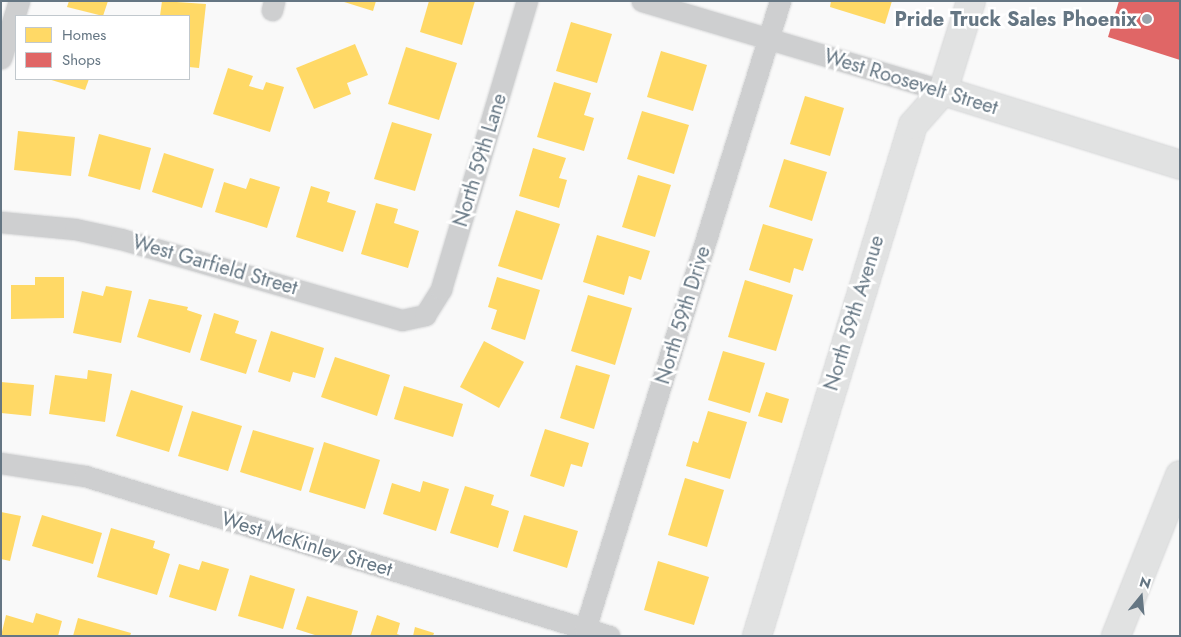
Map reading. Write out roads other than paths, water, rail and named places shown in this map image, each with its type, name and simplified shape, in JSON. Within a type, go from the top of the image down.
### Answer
[{"type":"main road","name":"North 59th Avenue","points":[[757,636],[913,125],[943,91],[971,1]]},
{"type":"main road","name":"West Roosevelt Street","points":[[943,91],[1180,164]]},
{"type":"main road","points":[[1161,527],[1180,458]]},
{"type":"main road","points":[[1116,636],[1161,527],[1180,475]]},
{"type":"main road","points":[[1161,527],[1180,489]]},
{"type":"street","points":[[15,15],[20,1]]},
{"type":"street","name":"North 59th Lane","points":[[425,315],[441,289],[527,1]]},
{"type":"street","name":"West Roosevelt Street","points":[[642,1],[943,91]]},
{"type":"street","name":"North 59th Drive","points":[[585,629],[780,1]]},
{"type":"street","points":[[1,58],[15,16]]},
{"type":"street","name":"West Garfield Street","points":[[1,222],[75,229],[122,239],[402,320],[425,315]]},
{"type":"street","name":"West McKinley Street","points":[[1,463],[86,476],[609,636]]},
{"type":"place","name":"Pride Truck Sales Phoenix","points":[[1147,19]]}]
